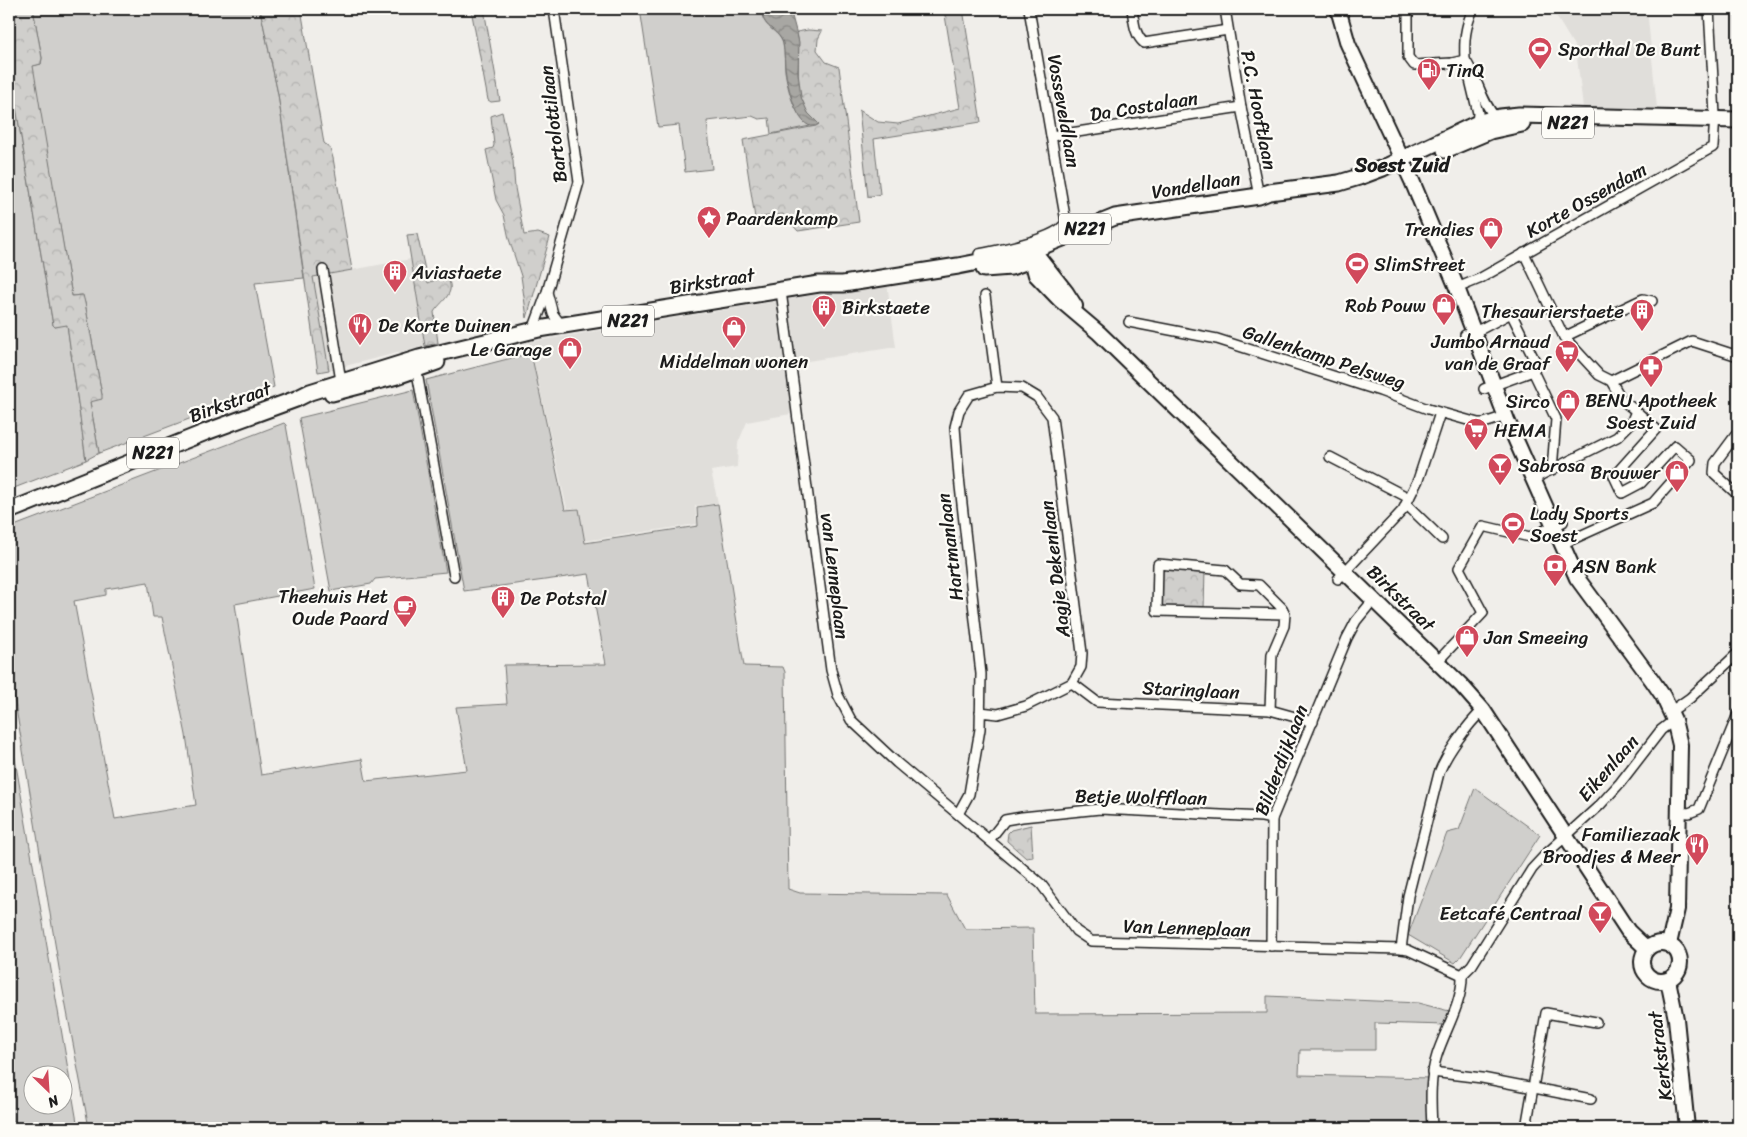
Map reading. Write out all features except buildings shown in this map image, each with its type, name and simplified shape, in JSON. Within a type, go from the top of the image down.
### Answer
[{"type":"main road","points":[[1338,9],[1348,44],[1404,164],[1458,288],[1469,333],[1489,387],[1506,416],[1533,479],[1558,524],[1562,544],[1577,578],[1664,696],[1672,716],[1680,744],[1677,909],[1669,944]]},
{"type":"main road","name":"N221","points":[[1404,164],[1477,124],[1496,118],[1519,115],[1715,124],[1738,129]]},
{"type":"main road","name":"N221","points":[[1404,164],[1490,131],[1524,124],[1715,124],[1738,120]]},
{"type":"main road","name":"Vondellaan","points":[[1034,256],[1139,214],[1260,196],[1269,192],[1339,183],[1404,164]]},
{"type":"main road","name":"Birkstraat","points":[[418,360],[448,358],[541,336],[782,295],[819,284],[843,284],[958,266],[981,269],[1011,267],[1034,256],[1066,292],[1080,316],[1342,576],[1374,600],[1462,685],[1483,710],[1628,931],[1647,949]]},
{"type":"main road","name":"Birkstraat","points":[[9,511],[206,432],[341,381],[533,330],[782,295]]},
{"type":"main road","name":"Birkstraat","points":[[299,398],[312,397],[365,385],[388,369]]},
{"type":"main road","points":[[1653,944],[1669,944],[1675,948],[1680,960],[1678,972],[1668,980],[1656,980],[1646,974],[1642,963],[1643,957],[1647,949],[1653,944]]},
{"type":"main road","name":"Kerkstraat","points":[[1668,980],[1676,1019],[1687,1128]]},
{"type":"street","name":"Bartolottilaan","points":[[533,330],[547,292],[579,182],[554,9]]},
{"type":"street","name":"Vosseveldlaan","points":[[979,254],[1007,249],[1030,242],[1062,228],[1066,220],[1029,9]]},
{"type":"street","name":"P.C. Hooftlaan","points":[[1132,9],[1138,38],[1144,43],[1228,30]]},
{"type":"street","name":"P.C. Hooftlaan","points":[[1225,9],[1241,107],[1260,196]]},
{"type":"street","points":[[1408,9],[1408,57],[1414,64],[1452,63],[1465,60]]},
{"type":"street","points":[[1473,9],[1467,24],[1464,41],[1467,73],[1478,113],[1477,124]]},
{"type":"street","points":[[1709,9],[1715,124]]},
{"type":"street","points":[[1465,60],[1473,72],[1488,110],[1496,118]]},
{"type":"street","name":"Da Costalaan","points":[[1051,136],[1241,107]]},
{"type":"street","name":"Korte Ossendam","points":[[1458,288],[1479,279],[1713,147],[1715,124]]},
{"type":"street","points":[[1524,253],[1564,337],[1600,375],[1611,382],[1622,400],[1656,428],[1614,476],[1622,493],[1641,483],[1675,446],[1691,460],[1653,503],[1562,544]]},
{"type":"street","points":[[323,270],[341,381]]},
{"type":"street","points":[[547,292],[553,314],[561,325]]},
{"type":"street","name":"van Lenneplaan","points":[[782,295],[831,670],[838,695],[851,720],[897,763],[958,814]]},
{"type":"street","points":[[985,296],[997,387]]},
{"type":"street","points":[[1564,337],[1644,299],[1652,301]]},
{"type":"street","points":[[1469,333],[1511,313],[1537,365],[1533,371],[1489,387]]},
{"type":"street","name":"Gallenkamp Pelsweg","points":[[1130,322],[1217,339],[1371,388],[1440,413],[1481,423],[1506,416]]},
{"type":"street","points":[[1611,382],[1692,341],[1738,356]]},
{"type":"street","points":[[418,360],[454,576]]},
{"type":"street","points":[[1533,371],[1556,419],[1552,470]]},
{"type":"street","name":"Hartmanlaan","points":[[958,814],[969,794],[980,729],[981,674],[955,427],[959,410],[969,395],[997,387]]},
{"type":"street","name":"Aagje Dekenlaan","points":[[997,387],[1022,388],[1037,397],[1052,417],[1082,652],[1082,667],[1072,683]]},
{"type":"street","points":[[1533,479],[1617,437],[1631,422],[1636,411]]},
{"type":"street","points":[[1342,576],[1403,510],[1418,480],[1440,413]]},
{"type":"street","points":[[1738,432],[1715,463],[1714,473],[1738,495]]},
{"type":"street","points":[[1330,457],[1408,501],[1442,540]]},
{"type":"street","points":[[1437,662],[1483,613],[1459,568],[1482,526],[1530,537],[1558,524]]},
{"type":"street","points":[[1270,710],[1272,654],[1284,626],[1285,614],[1282,608],[1259,585],[1240,584],[1225,570],[1158,564],[1156,611],[1285,614]]},
{"type":"street","name":"Bilderdijklaan","points":[[1271,946],[1272,819],[1356,621],[1374,600]]},
{"type":"street","name":"Eikenlaan","points":[[1462,975],[1472,965],[1532,869],[1600,805],[1672,716],[1737,657]]},
{"type":"street","points":[[980,712],[998,714],[1026,706],[1072,683]]},
{"type":"street","name":"Staringlaan","points":[[1072,683],[1098,702],[1270,710],[1314,722]]},
{"type":"street","points":[[1401,949],[1408,896],[1441,768],[1475,718],[1483,710]]},
{"type":"street","points":[[1679,812],[1689,813],[1699,809],[1738,714]]},
{"type":"street","name":"Betje Wolfflaan","points":[[990,839],[1005,820],[1022,816],[1100,810],[1272,819]]},
{"type":"street","name":"Van Lenneplaan","points":[[958,814],[990,839],[1041,884],[1076,932],[1091,941],[1401,949],[1408,950],[1462,975]]},
{"type":"street","points":[[1432,1128],[1432,1072],[1462,987],[1462,975]]},
{"type":"street","points":[[1526,1128],[1546,1013],[1596,1022]]},
{"type":"street","points":[[1432,1072],[1482,1078],[1591,1099]]},
{"type":"shaded area","points":[[1570,9],[1647,9],[1657,108],[1583,108],[1576,49],[1556,16]]},
{"type":"shaded area","points":[[411,259],[425,346],[329,370],[313,277]]},
{"type":"shaded area","points":[[887,283],[896,347],[789,364],[796,413],[747,422],[738,443],[737,467],[711,471],[718,503],[695,506],[697,524],[585,541],[579,508],[567,509],[529,342]]},
{"type":"green space","points":[[9,9],[33,9],[42,58],[41,64],[33,66],[72,296],[83,295],[102,395],[102,399],[90,402],[99,453],[86,460],[67,325],[55,327],[53,325],[9,66]]},
{"type":"green space","points":[[33,9],[260,9],[278,94],[304,278],[255,283],[274,387],[99,453],[90,402],[102,395],[85,303],[82,295],[72,296],[32,66],[41,64],[42,58]]},
{"type":"green space","points":[[260,9],[301,9],[323,138],[324,143],[330,148],[333,158],[352,270],[313,277],[329,370],[318,372],[278,94]]},
{"type":"green space","points":[[471,9],[484,9],[500,101],[491,102],[488,100]]},
{"type":"green space","points":[[640,9],[762,9],[764,21],[778,35],[783,44],[785,71],[793,102],[804,122],[810,126],[771,134],[769,118],[759,119],[752,116],[707,121],[712,169],[685,172],[679,125],[658,127]]},
{"type":"green space","points":[[944,9],[963,9],[981,122],[874,139],[880,194],[868,197],[859,110],[878,122],[898,124],[960,108]]},
{"type":"green space","points":[[808,30],[822,31],[818,39],[817,50],[826,62],[839,67],[859,222],[798,231],[783,214],[755,218],[743,140],[819,124],[808,113],[800,94],[797,32]]},
{"type":"green space","points":[[9,66],[53,325],[55,327],[67,324],[86,460],[9,490]]},
{"type":"green space","points":[[502,112],[513,161],[515,188],[524,235],[538,233],[550,237],[527,318],[521,276],[509,239],[504,215],[496,200],[486,150],[493,148],[494,145],[491,116]]},
{"type":"green space","points":[[417,234],[428,283],[438,279],[448,279],[450,284],[447,297],[434,312],[438,343],[425,346],[407,235]]},
{"type":"green space","points":[[531,353],[565,510],[579,509],[585,543],[698,526],[697,507],[718,504],[744,666],[783,667],[785,672],[788,889],[800,893],[947,895],[965,929],[1033,928],[1035,1014],[1267,1013],[1267,996],[1418,1003],[1449,1011],[1446,1025],[1375,1023],[1375,1050],[1300,1050],[1299,1075],[1430,1078],[1430,1128],[89,1128],[61,980],[9,666],[9,528],[284,423],[286,425],[315,589],[235,604],[261,775],[362,759],[366,781],[467,770],[456,707],[507,704],[504,665],[606,664],[589,574],[464,591],[426,380]],"holes":[[[148,582],[153,617],[162,617],[186,735],[196,805],[115,819],[74,601],[106,595],[106,589]]]},
{"type":"green space","points":[[413,390],[446,572],[375,579],[371,584],[331,591],[299,418]]},
{"type":"green space","points":[[1161,567],[1205,568],[1204,610],[1160,608]]},
{"type":"green space","points":[[9,724],[67,1064],[22,1064],[22,1114],[72,1114],[72,1093],[78,1128],[9,1128]]},
{"type":"green space","points":[[1475,788],[1540,835],[1455,963],[1408,935],[1447,833],[1459,830]]},
{"type":"green space","points":[[1031,825],[1033,857],[1026,858],[1007,841],[1008,833],[1011,830]]},
{"type":"water","points":[[762,9],[790,9],[799,42],[798,73],[801,97],[808,113],[819,124],[812,126],[806,124],[796,109],[785,70],[783,43],[781,38],[764,20]]},
{"type":"place","name":"Sporthal De Bunt","points":[[1540,70]]},
{"type":"place","name":"TinQ","points":[[1429,91]]},
{"type":"place","name":"Paardenkamp","points":[[709,239]]},
{"type":"place","name":"Trendies","points":[[1491,250]]},
{"type":"place","name":"SlimStreet","points":[[1357,285]]},
{"type":"place","name":"Aviastaete","points":[[395,293]]},
{"type":"place","name":"Rob Pouw","points":[[1444,326]]},
{"type":"place","name":"Birkstaete","points":[[824,328]]},
{"type":"place","name":"Thesaurierstaete","points":[[1642,332]]},
{"type":"place","name":"De Korte Duinen","points":[[360,346]]},
{"type":"place","name":"Middelman wonen","points":[[734,349]]},
{"type":"place","name":"Le Garage","points":[[570,370]]},
{"type":"place","name":"Jumbo Arnaud van de Graaf","points":[[1567,373]]},
{"type":"place","name":"BENU Apotheek Soest Zuid","points":[[1651,388]]},
{"type":"place","name":"Sirco","points":[[1568,422]]},
{"type":"place","name":"HEMA","points":[[1476,451]]},
{"type":"place","name":"Sabrosa","points":[[1500,486]]},
{"type":"place","name":"Brouwer","points":[[1677,493]]},
{"type":"place","name":"Lady Sports Soest","points":[[1513,545]]},
{"type":"place","name":"ASN Bank","points":[[1555,587]]},
{"type":"place","name":"De Potstal","points":[[503,619]]},
{"type":"place","name":"Theehuis Het Oude Paard","points":[[405,628]]},
{"type":"place","name":"Jan Smeeing","points":[[1467,658]]},
{"type":"place","name":"Familiezaak Broodjes & Meer","points":[[1697,866]]},
{"type":"place","name":"Eetcafé Centraal","points":[[1600,934]]},
{"type":"district","name":"Soest Zuid","points":[[1402,165]]}]
